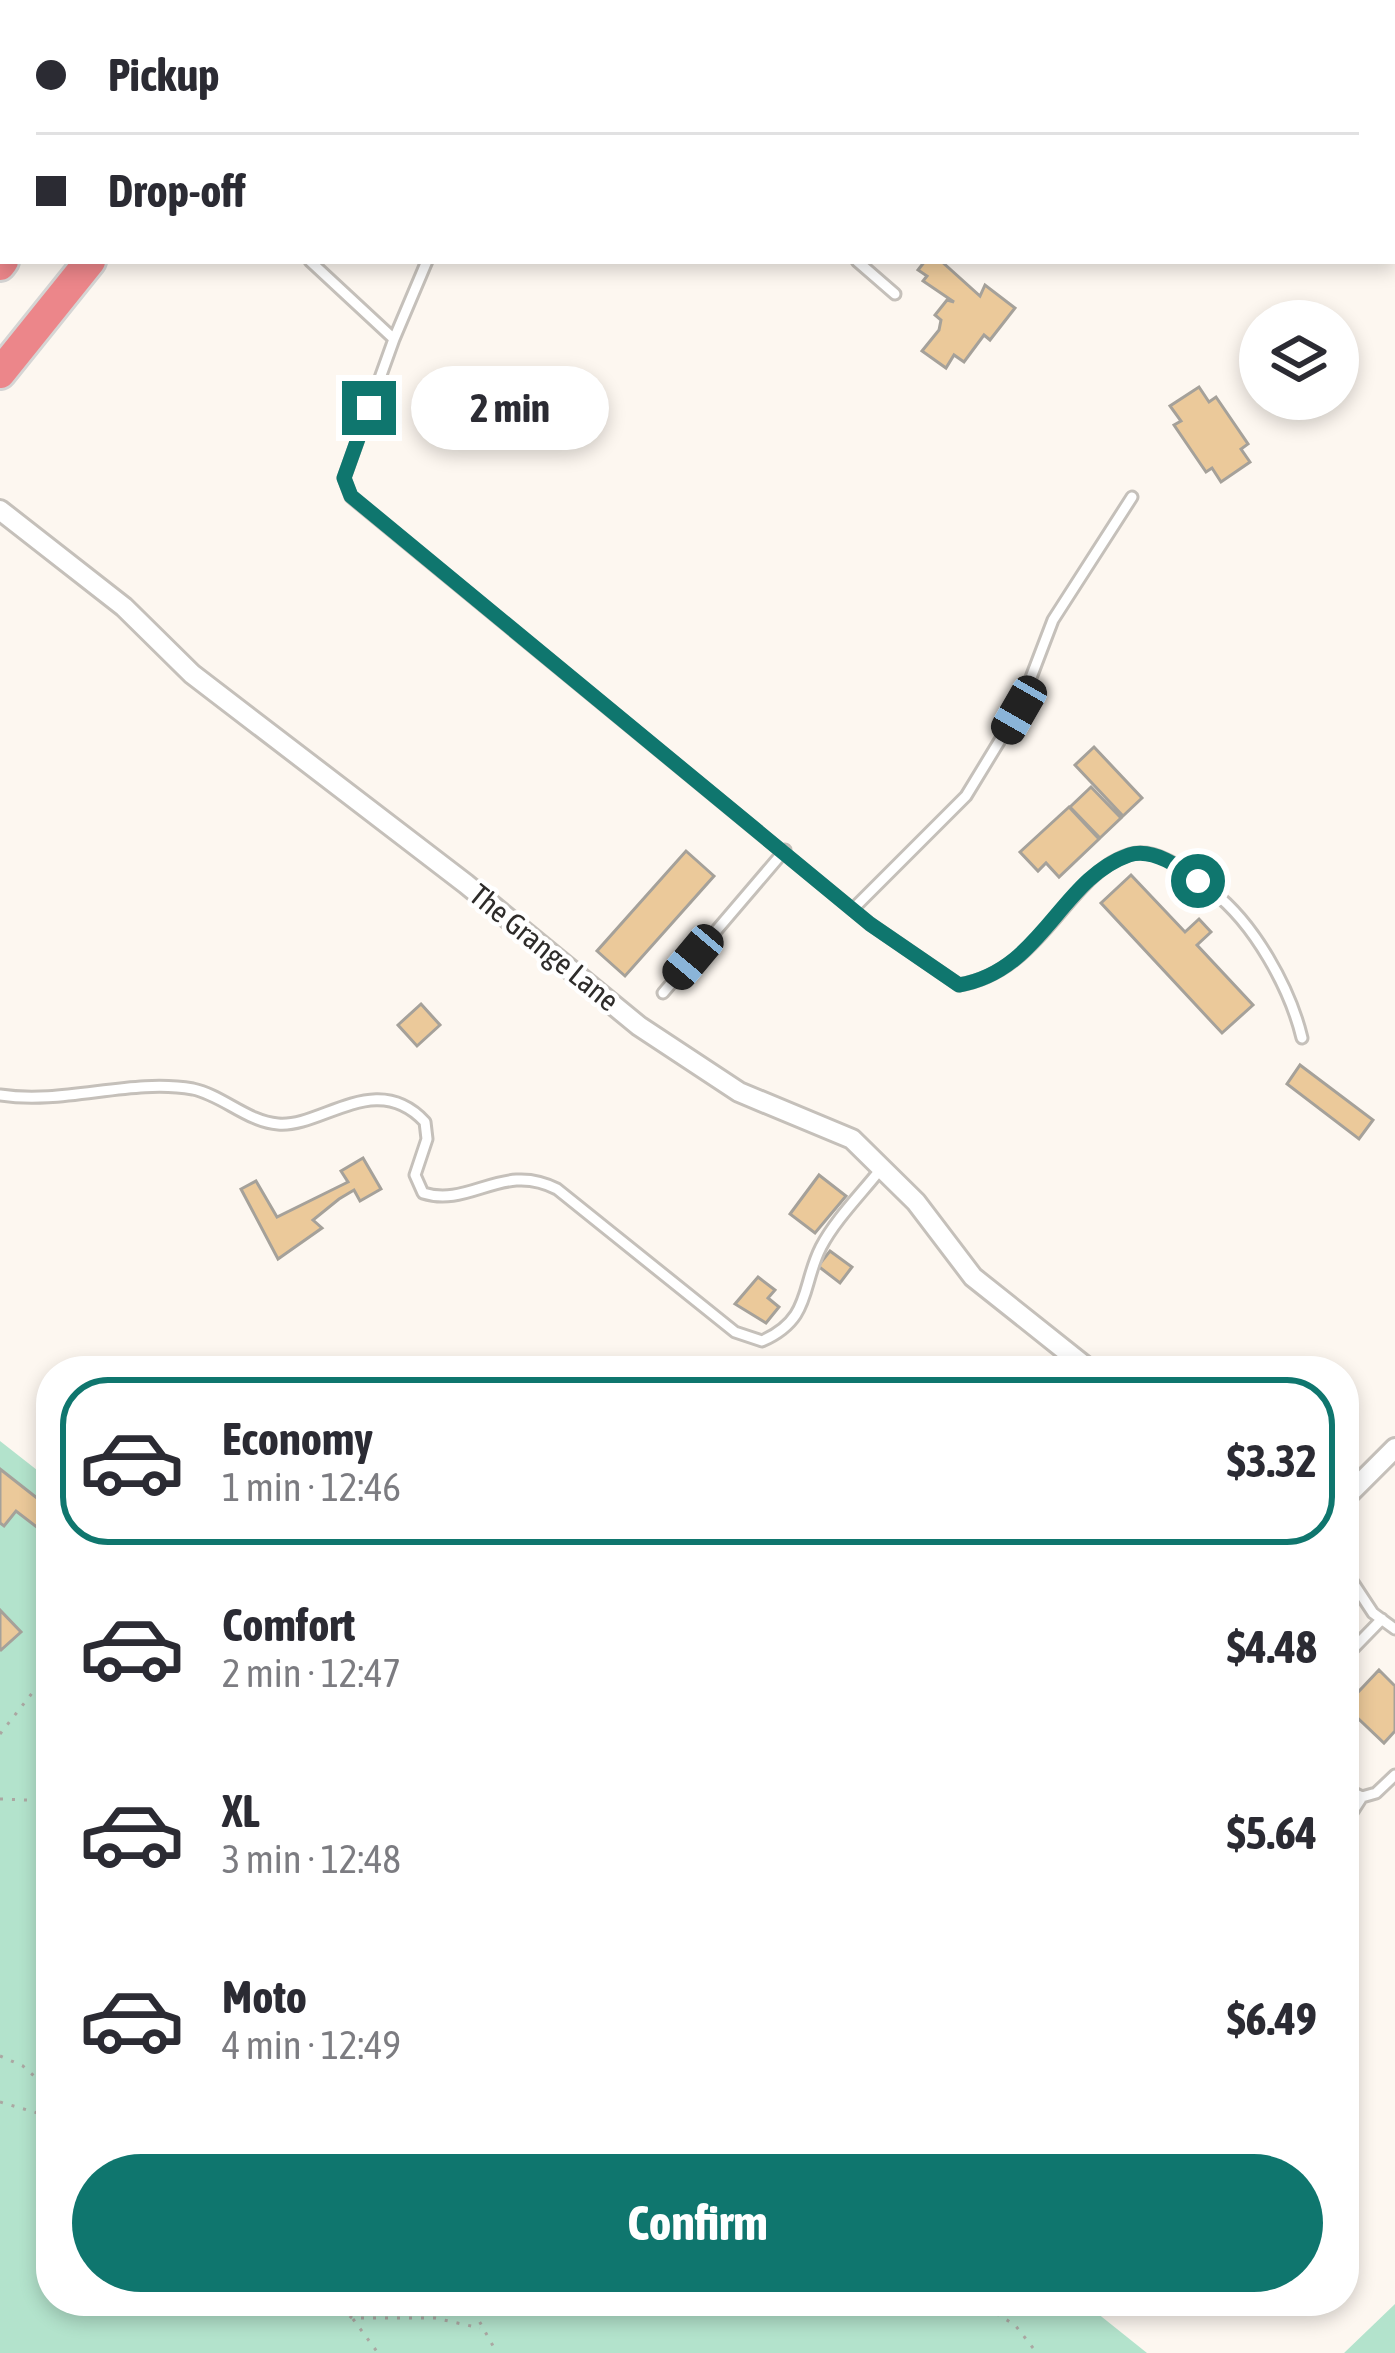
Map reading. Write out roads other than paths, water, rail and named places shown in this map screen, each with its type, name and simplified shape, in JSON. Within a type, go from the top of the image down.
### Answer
[{"type":"highway","points":[[0,373],[88,264]]},
{"type":"street","name":"The Grange Lane","points":[[0,510],[124,607],[193,674],[639,1026],[739,1092],[852,1139],[916,1202],[974,1277],[1072,1356]]},
{"type":"street","points":[[1359,1484],[1395,1448]]},
{"type":"lane","points":[[313,264],[394,339]]},
{"type":"lane","points":[[426,264],[344,478],[351,496],[853,909],[959,985],[984,981],[1012,965],[1095,879],[1131,854],[1154,856],[1178,866],[1229,908],[1266,957],[1296,1012],[1303,1038]]},
{"type":"lane","points":[[860,264],[895,294]]},
{"type":"lane","points":[[853,909],[976,780],[1019,710],[1053,620],[1132,496]]},
{"type":"lane","points":[[663,993],[785,850]]},
{"type":"lane","points":[[0,1095],[72,1099],[143,1089],[197,1090],[273,1124],[294,1124],[337,1104],[396,1105],[424,1122],[427,1139],[416,1174],[423,1192],[448,1196],[497,1180],[536,1178],[557,1189],[735,1332],[761,1340],[780,1331],[800,1308],[821,1246],[882,1168]]},
{"type":"lane","points":[[1359,1589],[1395,1629]]},
{"type":"lane","points":[[1359,1643],[1382,1619]]},
{"type":"lane","points":[[1359,1802],[1395,1775]]}]
